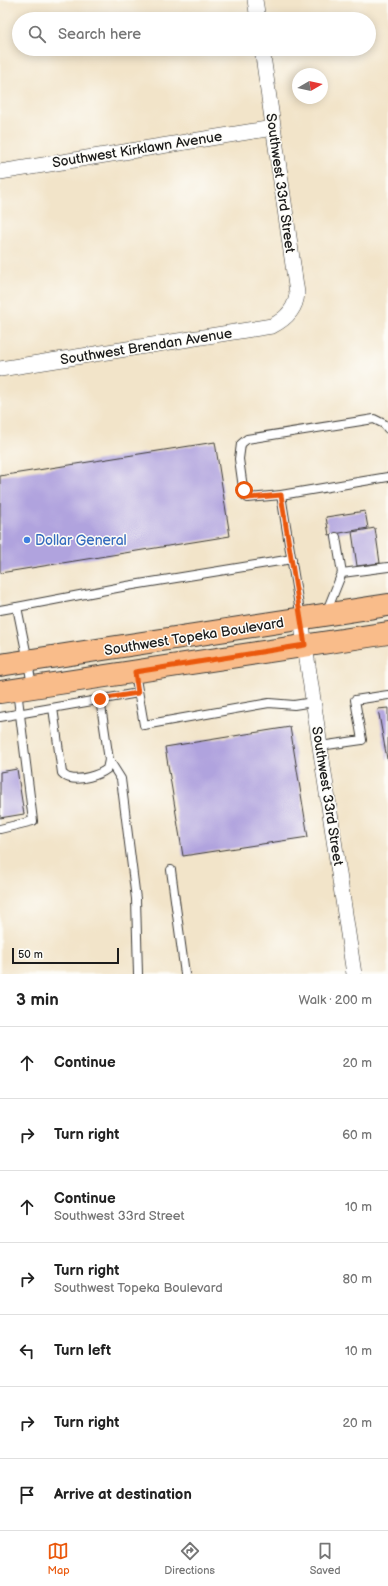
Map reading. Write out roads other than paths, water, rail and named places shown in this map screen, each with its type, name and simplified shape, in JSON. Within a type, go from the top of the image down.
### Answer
[{"type":"main road","name":"Southwest Topeka Boulevard","points":[[0,665],[388,606]]},
{"type":"main road","name":"Southwest Topeka Boulevard","points":[[16,690],[136,682],[305,645],[388,633]]},
{"type":"street","points":[[255,0],[257,12]]},
{"type":"street","name":"Southwest 33rd Street","points":[[263,56],[297,293],[294,307],[289,315]]},
{"type":"street","name":"Southwest Kirklawn Avenue","points":[[0,172],[273,128]]},
{"type":"street","name":"Southwest Brendan Avenue","points":[[0,369],[272,326],[281,322],[289,315]]},
{"type":"street","name":"Southwest 33rd Street","points":[[302,619],[354,974]]},
{"type":"lane","points":[[388,429],[384,424],[374,419],[247,439],[240,444],[239,459],[244,494],[248,498],[281,495],[388,477]]},
{"type":"lane","points":[[281,495],[302,619]]},
{"type":"lane","points":[[325,615],[342,573],[336,537]]},
{"type":"lane","points":[[0,610],[127,586],[292,559]]},
{"type":"lane","points":[[342,573],[388,567]]},
{"type":"lane","points":[[0,829],[33,821],[16,690],[28,661],[17,608]]},
{"type":"lane","points":[[0,717],[100,699],[136,682],[144,725],[269,703],[294,705],[314,702]]},
{"type":"lane","points":[[320,746],[362,740],[355,700],[388,695]]},
{"type":"lane","points":[[53,708],[62,773],[69,778],[100,774],[107,770],[108,760],[100,699]]},
{"type":"lane","points":[[108,760],[120,779],[136,899],[138,974]]},
{"type":"lane","points":[[171,870],[184,974]]},
{"type":"place","name":"Dollar General","points":[[27,540]]}]
